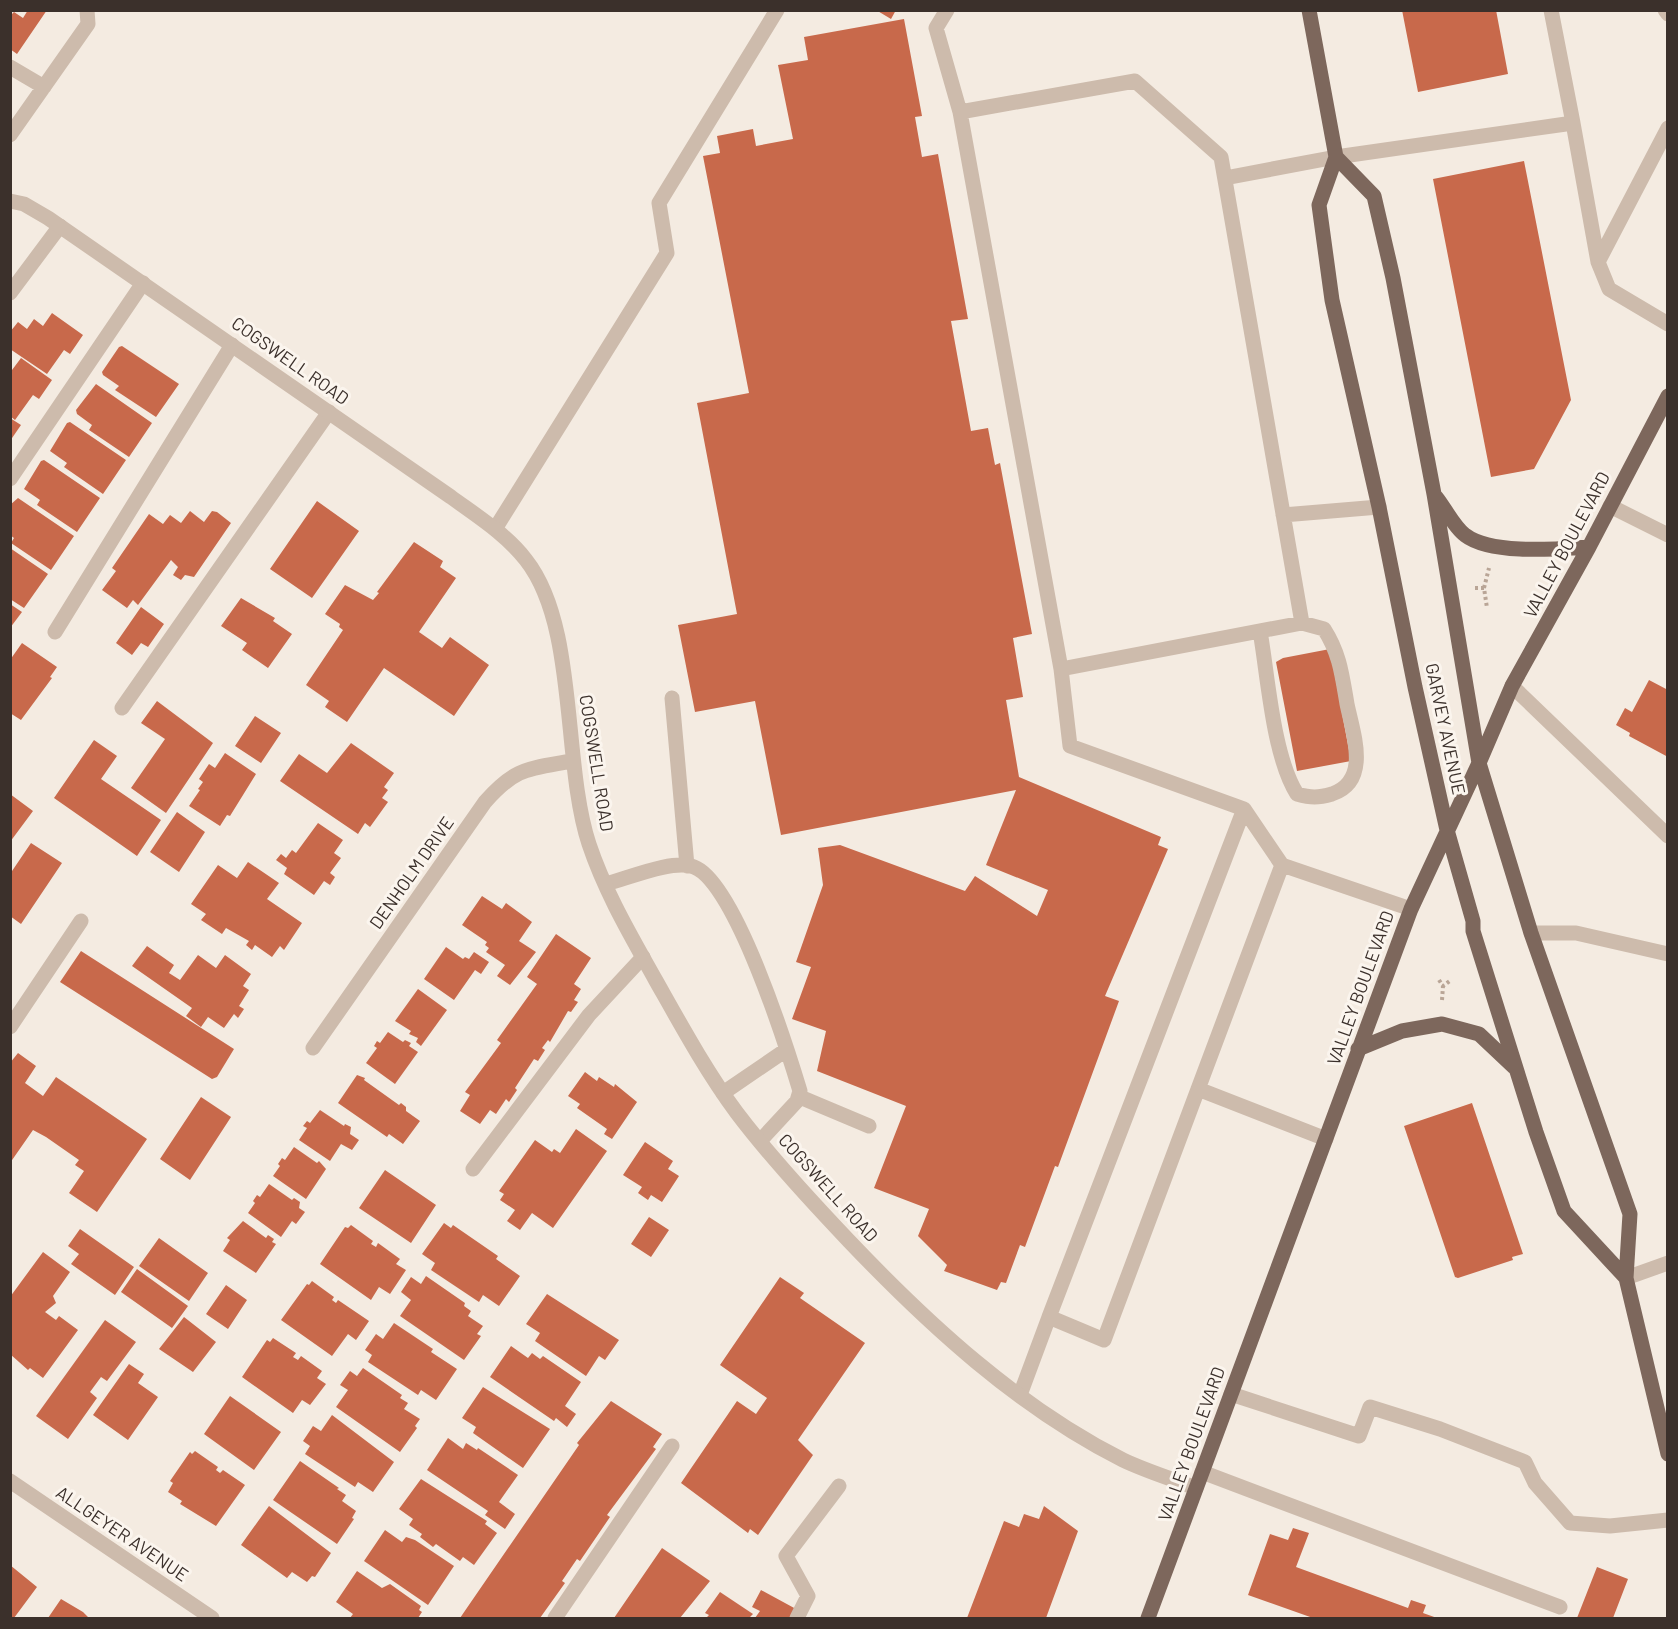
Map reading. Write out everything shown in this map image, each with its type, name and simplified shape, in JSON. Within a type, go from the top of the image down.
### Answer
[{"type":"main road","name":"GARVEY AVENUE","points":[[1309,10],[1336,157],[1319,205],[1332,300],[1379,507],[1415,687],[1447,830],[1473,921],[1473,931],[1564,1211],[1626,1278]]},
{"type":"main road","name":"GARVEY AVENUE","points":[[1336,157],[1374,196],[1394,278],[1434,494],[1479,763],[1531,933],[1630,1214],[1626,1278],[1666,1445]]},
{"type":"main road","name":"VALLEY BOULEVARD","points":[[1148,1618],[1411,909],[1512,686],[1589,547],[1668,396]]},
{"type":"main road","points":[[1434,494],[1465,535],[1494,546],[1532,550],[1589,547]]},
{"type":"main road","points":[[1358,1049],[1402,1031],[1442,1024],[1479,1034],[1516,1069]]},
{"type":"street","points":[[10,135],[88,24],[87,10]]},
{"type":"street","points":[[495,529],[667,253],[659,203],[777,10]]},
{"type":"street","points":[[947,10],[936,28],[960,112],[1061,669],[1070,746],[1244,809],[1282,865],[1411,909]]},
{"type":"street","points":[[1551,10],[1598,262],[1609,289],[1668,324]]},
{"type":"street","points":[[10,67],[44,87]]},
{"type":"street","points":[[960,112],[1136,81],[1221,157],[1302,623]]},
{"type":"street","points":[[1225,178],[1336,157],[1573,123]]},
{"type":"street","points":[[1598,262],[1668,128]]},
{"type":"street","name":"COGSWELL ROAD","points":[[10,201],[24,204],[60,225],[329,412],[495,529],[527,561],[547,599],[559,644],[572,761],[589,844],[619,914],[691,1043],[723,1093],[810,1200],[882,1275],[959,1348],[1020,1395],[1088,1441],[1126,1461],[1196,1488]]},
{"type":"street","points":[[10,293],[60,225]]},
{"type":"street","points":[[10,479],[143,283]]},
{"type":"street","points":[[55,632],[232,345]]},
{"type":"street","points":[[122,708],[329,412]]},
{"type":"street","points":[[1610,506],[1668,535]]},
{"type":"street","points":[[1283,515],[1379,507]]},
{"type":"street","points":[[1061,669],[1302,623],[1324,629],[1336,648],[1357,753],[1352,781],[1337,792],[1312,799],[1297,794],[1288,781],[1276,732],[1260,632]]},
{"type":"street","points":[[1512,686],[1668,836]]},
{"type":"street","points":[[672,698],[687,866]]},
{"type":"street","name":"DENHOLM DRIVE","points":[[313,1048],[485,802],[504,780],[526,769],[572,761]]},
{"type":"street","points":[[1020,1395],[1244,809]]},
{"type":"street","points":[[606,884],[680,864],[696,867],[710,878],[741,930],[763,982],[800,1097]]},
{"type":"street","points":[[1049,1317],[1104,1340],[1282,865]]},
{"type":"street","points":[[10,1027],[81,921]]},
{"type":"street","points":[[1531,933],[1576,933],[1668,954]]},
{"type":"street","points":[[473,1169],[588,1015],[643,957]]},
{"type":"street","points":[[723,1093],[786,1050]]},
{"type":"street","points":[[1198,1089],[1326,1139]]},
{"type":"street","points":[[800,1097],[869,1126]]},
{"type":"street","points":[[760,1141],[800,1097]]},
{"type":"street","points":[[1626,1278],[1668,1263]]},
{"type":"street","points":[[1231,1394],[1359,1436],[1370,1407],[1440,1429],[1525,1462],[1535,1483],[1570,1523],[1610,1526],[1668,1520]]},
{"type":"street","points":[[555,1618],[672,1446]]},
{"type":"street","points":[[1202,1472],[1560,1607]]},
{"type":"street","name":"ALLGEYER AVENUE","points":[[10,1481],[212,1618]]},
{"type":"street","points":[[797,1618],[808,1596],[786,1556],[839,1486]]},
{"type":"path","points":[[1487,608],[1484,588],[1491,560]]},
{"type":"path","points":[[1471,589],[1484,588]]},
{"type":"path","points":[[1439,980],[1443,986],[1441,1008]]},
{"type":"path","points":[[1443,986],[1451,980]]},
{"type":"building","points":[[28,10],[47,10],[17,54],[10,49],[10,16],[14,12],[23,18]]},
{"type":"building","points":[[876,10],[896,10],[891,19]]},
{"type":"building","points":[[1402,10],[1496,10],[1508,74],[1418,92]]},
{"type":"building","points":[[904,19],[922,116],[915,117],[922,157],[938,154],[968,319],[951,321],[971,431],[988,428],[995,465],[1000,463],[1032,634],[1013,638],[1023,697],[1006,700],[1019,777],[1161,837],[1158,845],[1168,849],[1105,996],[1119,1001],[1058,1167],[1055,1166],[1025,1247],[1020,1245],[1006,1283],[1001,1282],[997,1290],[944,1271],[947,1265],[918,1236],[929,1209],[874,1188],[906,1106],[817,1071],[826,1031],[792,1019],[811,967],[796,962],[823,885],[818,848],[840,845],[965,891],[975,876],[1037,916],[1048,890],[986,865],[1016,790],[781,835],[755,701],[695,712],[678,625],[737,614],[697,403],[749,393],[703,156],[720,153],[717,136],[753,129],[756,146],[793,139],[778,65],[808,60],[804,37]]},
{"type":"building","points":[[1524,161],[1571,400],[1534,469],[1491,477],[1433,179]]},
{"type":"building","points":[[52,313],[83,335],[70,354],[64,350],[47,374],[10,349],[10,332],[18,322],[27,329],[34,319],[43,326]]},
{"type":"building","points":[[122,346],[179,384],[156,417],[115,390],[119,386],[103,375],[102,372]]},
{"type":"building","points":[[21,358],[52,380],[39,399],[33,395],[15,420],[10,416],[10,369],[12,370]]},
{"type":"building","points":[[96,384],[152,423],[129,457],[89,430],[92,425],[77,414],[76,410]]},
{"type":"building","points":[[10,418],[21,425],[10,441]]},
{"type":"building","points":[[70,422],[126,460],[103,494],[64,467],[67,463],[50,451],[67,423]]},
{"type":"building","points":[[44,460],[100,498],[77,532],[37,505],[40,500],[24,489],[41,461]]},
{"type":"building","points":[[18,498],[74,536],[51,570],[11,543],[14,538],[10,535],[10,505]]},
{"type":"building","points":[[317,501],[359,531],[312,598],[270,569]]},
{"type":"building","points":[[190,511],[204,522],[212,511],[217,512],[231,523],[194,577],[185,575],[181,580],[173,575],[178,567],[171,560],[138,605],[133,600],[127,608],[102,590],[116,571],[112,568],[149,514],[163,524],[170,515],[181,523]]},
{"type":"building","points":[[414,542],[443,561],[440,567],[456,578],[419,632],[442,648],[450,637],[489,665],[454,716],[384,668],[347,722],[325,707],[329,701],[306,685],[343,630],[339,627],[340,624],[325,614],[345,585],[373,600]]},
{"type":"building","points":[[10,548],[48,574],[24,608],[10,599]]},
{"type":"building","points":[[241,598],[275,618],[273,621],[292,634],[268,668],[242,650],[247,643],[221,626]]},
{"type":"building","points":[[10,604],[22,612],[10,628]]},
{"type":"building","points":[[141,607],[164,624],[148,647],[141,643],[132,655],[116,643]]},
{"type":"building","points":[[22,643],[57,667],[50,677],[52,678],[21,720],[10,713],[10,660]]},
{"type":"building","points":[[1330,649],[1351,761],[1297,771],[1276,662],[1283,658]]},
{"type":"building","points":[[1649,680],[1668,690],[1668,757],[1629,736],[1630,733],[1616,725],[1625,708],[1632,712]]},
{"type":"building","points":[[157,701],[213,743],[166,813],[131,788],[165,739],[141,723]]},
{"type":"building","points":[[255,716],[281,733],[261,763],[235,746]]},
{"type":"building","points":[[94,740],[117,756],[101,779],[161,820],[137,856],[54,798]]},
{"type":"building","points":[[351,743],[394,773],[384,787],[388,790],[382,798],[388,802],[370,827],[365,823],[358,834],[280,781],[299,754],[327,773]]},
{"type":"building","points":[[225,753],[256,774],[230,816],[227,815],[220,826],[189,806],[200,790],[198,789],[203,782],[199,779],[209,764],[215,768]]},
{"type":"building","points":[[10,794],[33,811],[10,842]]},
{"type":"building","points":[[177,812],[205,832],[179,872],[150,852]]},
{"type":"building","points":[[318,823],[343,840],[334,853],[341,858],[330,873],[335,877],[330,885],[324,881],[314,895],[284,874],[287,868],[276,860],[281,854],[286,858],[292,850],[296,853]]},
{"type":"building","points":[[31,843],[62,863],[21,924],[10,916],[10,874]]},
{"type":"building","points":[[248,862],[279,883],[267,899],[302,923],[284,950],[280,946],[272,957],[255,945],[252,950],[246,945],[249,941],[226,928],[222,934],[201,920],[206,914],[191,904],[218,865],[237,878]]},
{"type":"building","points":[[482,896],[502,909],[506,903],[532,922],[519,941],[536,952],[510,985],[497,976],[505,965],[486,952],[489,948],[485,945],[487,942],[462,925]]},
{"type":"building","points":[[556,934],[591,958],[574,984],[581,989],[574,1000],[578,1002],[571,1012],[568,1011],[550,1042],[548,1040],[542,1048],[545,1050],[538,1061],[534,1059],[515,1088],[517,1090],[509,1102],[506,1099],[496,1114],[490,1110],[480,1124],[460,1111],[470,1095],[465,1092],[501,1043],[497,1040],[537,984],[527,977]]},
{"type":"building","points":[[147,946],[174,965],[169,973],[180,980],[198,955],[216,968],[225,955],[251,974],[243,986],[249,990],[239,1006],[244,1009],[238,1018],[234,1014],[224,1028],[208,1017],[201,1027],[186,1016],[192,1008],[132,966]]},
{"type":"building","points":[[446,947],[463,959],[465,957],[469,959],[474,952],[489,962],[481,974],[475,970],[454,1000],[424,979]]},
{"type":"building","points":[[81,951],[234,1049],[217,1077],[212,1079],[60,982]]},
{"type":"building","points":[[418,989],[447,1010],[421,1046],[416,1042],[418,1038],[409,1034],[411,1031],[395,1021]]},
{"type":"building","points":[[388,1032],[403,1042],[405,1040],[411,1043],[409,1046],[418,1052],[395,1084],[366,1063],[377,1048],[374,1046],[377,1041],[380,1043]]},
{"type":"building","points":[[18,1053],[36,1066],[25,1083],[43,1096],[56,1077],[147,1139],[97,1212],[69,1193],[84,1171],[75,1165],[79,1160],[46,1137],[33,1130],[10,1163],[10,1063]]},
{"type":"building","points":[[585,1072],[597,1081],[599,1077],[614,1087],[615,1084],[637,1102],[612,1139],[604,1134],[607,1129],[577,1108],[580,1104],[568,1096]]},
{"type":"building","points":[[357,1075],[365,1078],[364,1080],[399,1105],[401,1103],[406,1107],[406,1111],[420,1121],[403,1144],[389,1134],[387,1137],[338,1103]]},
{"type":"building","points":[[201,1097],[231,1117],[190,1180],[160,1159]]},
{"type":"building","points":[[1472,1103],[1523,1254],[1512,1257],[1513,1260],[1458,1278],[1455,1277],[1404,1126]]},
{"type":"building","points":[[320,1110],[344,1126],[345,1124],[351,1127],[350,1134],[359,1140],[352,1150],[341,1144],[330,1161],[299,1140],[307,1128],[303,1126],[307,1121],[310,1123]]},
{"type":"building","points":[[576,1129],[607,1151],[553,1228],[532,1213],[520,1230],[507,1221],[515,1210],[500,1200],[504,1194],[499,1191],[535,1140],[552,1152],[554,1149],[560,1153]]},
{"type":"building","points":[[645,1142],[673,1161],[668,1169],[679,1176],[662,1202],[651,1195],[648,1200],[638,1193],[642,1187],[623,1175]]},
{"type":"building","points":[[294,1147],[317,1163],[319,1161],[326,1169],[306,1199],[273,1176],[282,1158],[285,1160]]},
{"type":"building","points":[[385,1170],[436,1205],[411,1243],[359,1208]]},
{"type":"building","points":[[269,1184],[292,1200],[294,1198],[300,1202],[299,1208],[305,1212],[296,1224],[292,1221],[281,1237],[248,1213],[257,1195],[260,1197]]},
{"type":"building","points":[[649,1217],[669,1230],[651,1257],[631,1244]]},
{"type":"building","points":[[243,1221],[266,1238],[268,1235],[274,1239],[272,1242],[276,1244],[256,1273],[223,1251],[230,1240],[227,1238]]},
{"type":"building","points":[[444,1223],[451,1228],[453,1225],[498,1256],[496,1259],[520,1276],[499,1306],[483,1295],[479,1302],[431,1270],[435,1263],[422,1254]]},
{"type":"building","points":[[351,1225],[373,1241],[371,1244],[376,1247],[378,1243],[400,1259],[396,1264],[406,1270],[390,1294],[379,1287],[371,1300],[320,1264],[345,1227],[348,1228]]},
{"type":"building","points":[[80,1229],[134,1267],[115,1295],[71,1264],[79,1254],[68,1246]]},
{"type":"building","points":[[159,1238],[208,1273],[189,1301],[139,1266]]},
{"type":"building","points":[[43,1252],[70,1272],[53,1296],[56,1303],[45,1312],[56,1320],[59,1316],[78,1330],[43,1378],[30,1368],[28,1370],[10,1354],[10,1297]]},
{"type":"building","points":[[137,1269],[188,1306],[172,1328],[121,1292]]},
{"type":"building","points":[[426,1276],[465,1303],[464,1306],[471,1311],[468,1316],[483,1326],[477,1334],[481,1336],[464,1360],[400,1316],[411,1300],[401,1292],[411,1277],[421,1284]]},
{"type":"building","points":[[780,1277],[804,1293],[800,1298],[865,1343],[798,1440],[813,1455],[758,1535],[750,1529],[748,1533],[681,1483],[737,1401],[756,1414],[767,1398],[720,1365]]},
{"type":"building","points":[[312,1281],[334,1297],[332,1300],[336,1303],[338,1300],[369,1321],[356,1340],[348,1334],[332,1356],[281,1320],[307,1284],[309,1285]]},
{"type":"building","points":[[226,1285],[247,1300],[228,1329],[206,1314]]},
{"type":"building","points":[[547,1294],[619,1340],[605,1360],[599,1356],[586,1376],[535,1341],[540,1333],[526,1324]]},
{"type":"building","points":[[184,1317],[216,1342],[193,1372],[159,1349]]},
{"type":"building","points":[[105,1320],[136,1342],[107,1381],[101,1377],[90,1392],[97,1398],[68,1439],[36,1416]]},
{"type":"building","points":[[394,1323],[433,1349],[431,1352],[457,1369],[436,1400],[421,1390],[418,1395],[368,1362],[372,1355],[365,1350],[376,1334],[383,1339]]},
{"type":"building","points":[[273,1338],[296,1353],[293,1357],[298,1360],[301,1356],[322,1371],[317,1378],[326,1384],[310,1405],[302,1400],[293,1413],[242,1377],[267,1340],[270,1342]]},
{"type":"building","points":[[511,1346],[528,1358],[532,1353],[540,1359],[543,1356],[581,1382],[565,1406],[576,1414],[567,1427],[556,1418],[554,1421],[490,1377]]},
{"type":"building","points":[[129,1364],[144,1374],[138,1383],[158,1397],[128,1440],[93,1415]]},
{"type":"building","points":[[363,1368],[402,1395],[400,1398],[408,1403],[404,1409],[420,1419],[415,1426],[417,1428],[400,1452],[336,1407],[348,1390],[340,1385],[350,1371],[357,1376]]},
{"type":"building","points":[[483,1387],[550,1429],[523,1468],[473,1433],[476,1427],[462,1418]]},
{"type":"building","points":[[230,1396],[281,1432],[254,1470],[204,1434]]},
{"type":"building","points":[[611,1401],[662,1434],[653,1447],[656,1449],[607,1515],[610,1517],[580,1561],[577,1559],[562,1581],[565,1583],[540,1618],[460,1618],[579,1445],[577,1443]]},
{"type":"building","points":[[332,1415],[394,1462],[373,1492],[358,1482],[355,1487],[305,1454],[310,1446],[303,1441],[313,1426],[321,1431]]},
{"type":"building","points":[[448,1438],[463,1449],[466,1443],[477,1450],[478,1448],[518,1475],[499,1502],[515,1514],[505,1529],[485,1515],[488,1511],[427,1470]]},
{"type":"building","points":[[195,1451],[218,1467],[216,1470],[220,1473],[223,1470],[245,1485],[216,1526],[180,1504],[182,1501],[168,1492],[173,1483],[170,1481],[190,1452],[192,1454]]},
{"type":"building","points":[[300,1461],[339,1488],[337,1489],[346,1495],[342,1501],[356,1511],[352,1518],[354,1519],[337,1544],[273,1500]]},
{"type":"building","points":[[421,1479],[487,1521],[485,1524],[497,1533],[474,1565],[463,1557],[460,1561],[436,1544],[433,1547],[420,1537],[422,1534],[409,1525],[413,1519],[399,1509]]},
{"type":"building","points":[[269,1506],[331,1553],[315,1577],[312,1576],[307,1582],[292,1572],[287,1578],[241,1545]]},
{"type":"building","points":[[1044,1506],[1078,1531],[1046,1618],[967,1618],[1004,1521],[1019,1527],[1024,1514],[1039,1519]]},
{"type":"building","points":[[1293,1528],[1309,1533],[1296,1567],[1408,1608],[1411,1600],[1426,1605],[1423,1613],[1437,1618],[1313,1618],[1248,1595],[1270,1534],[1288,1540]]},
{"type":"building","points":[[385,1530],[402,1542],[406,1537],[415,1540],[454,1566],[428,1605],[364,1561]]},
{"type":"building","points":[[662,1548],[710,1581],[680,1618],[614,1618]]},
{"type":"building","points":[[10,1565],[37,1587],[14,1618],[10,1618]]},
{"type":"building","points":[[1597,1567],[1628,1579],[1613,1618],[1577,1618]]},
{"type":"building","points":[[357,1571],[382,1588],[390,1584],[421,1606],[419,1610],[422,1612],[418,1618],[350,1618],[353,1614],[336,1602]]},
{"type":"building","points":[[761,1590],[796,1609],[791,1618],[755,1618],[760,1611],[752,1607]]},
{"type":"building","points":[[720,1592],[753,1614],[749,1618],[706,1618],[709,1615],[705,1613]]},
{"type":"building","points":[[61,1599],[83,1612],[89,1618],[48,1618]]}]
